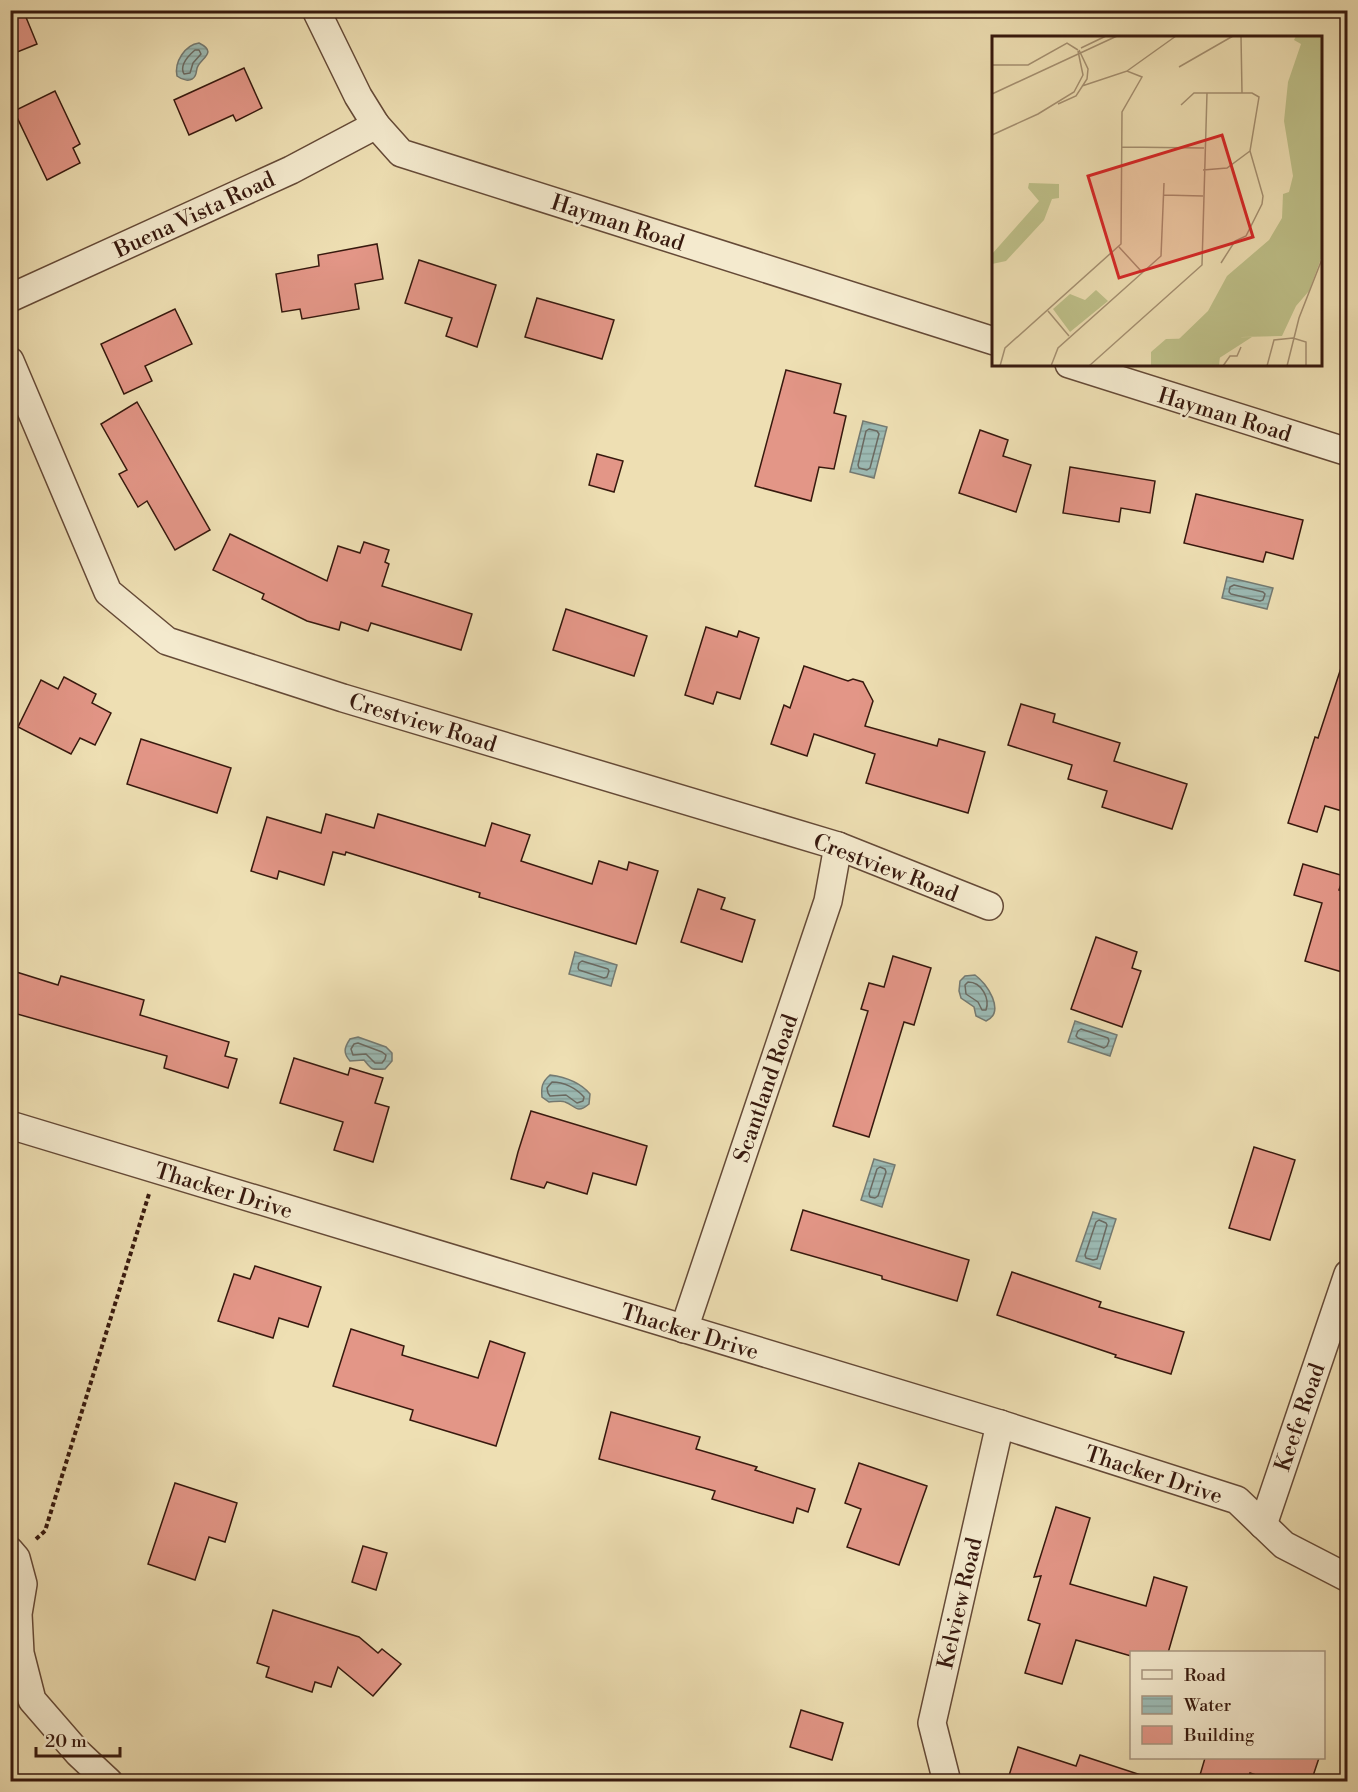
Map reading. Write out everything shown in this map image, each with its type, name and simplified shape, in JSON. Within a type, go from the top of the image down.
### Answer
[{"type":"street","name":"Hayman Road","points":[[316,10],[358,96],[376,125],[401,153],[992,341]]},
{"type":"street","name":"Buena Vista Road","points":[[10,298],[291,170],[376,125]]},
{"type":"street","name":"Crestview Road","points":[[10,361],[108,592],[167,641],[343,698],[838,846],[989,906]]},
{"type":"street","name":"Hayman Road","points":[[1075,366],[1347,452]]},
{"type":"street","name":"Scantland Road","points":[[684,1329],[828,901],[838,846]]},
{"type":"street","name":"Thacker Drive","points":[[10,1125],[1000,1424],[1237,1500],[1284,1545],[1347,1578]]},
{"type":"street","name":"Keefe Road","points":[[1263,1525],[1347,1275]]},
{"type":"street","name":"Kelview Road","points":[[947,1782],[932,1722],[1000,1424]]},
{"type":"street","points":[[13,1554],[23,1584],[18,1614],[20,1653],[32,1700],[78,1753],[109,1782]]},
{"type":"path","points":[[13,1554],[45,1531],[156,1169]]},
{"type":"water","points":[[199,43],[208,52],[198,66],[195,76],[184,80],[177,76],[179,60],[189,47]]},
{"type":"water","points":[[863,421],[887,427],[874,478],[850,472]]},
{"type":"water","points":[[1227,577],[1273,588],[1267,609],[1222,598]]},
{"type":"water","points":[[575,952],[617,965],[611,986],[569,974]]},
{"type":"water","points":[[975,975],[985,984],[994,1005],[992,1017],[986,1021],[976,1016],[974,1007],[961,998],[959,991],[960,981],[965,976]]},
{"type":"water","points":[[1075,1021],[1117,1035],[1110,1056],[1068,1042]]},
{"type":"water","points":[[358,1037],[386,1047],[392,1053],[392,1061],[385,1069],[372,1069],[364,1060],[350,1061],[345,1053],[346,1048],[350,1039]]},
{"type":"water","points":[[550,1075],[582,1086],[590,1094],[589,1104],[578,1109],[564,1101],[549,1102],[542,1097],[543,1085]]},
{"type":"water","points":[[874,1159],[895,1165],[882,1207],[861,1200]]},
{"type":"water","points":[[1093,1212],[1116,1219],[1100,1269],[1076,1261]]},
{"type":"building","points":[[10,10],[23,10],[37,44],[10,55]]},
{"type":"building","points":[[244,68],[262,108],[236,121],[233,115],[189,135],[174,100]]},
{"type":"building","points":[[55,91],[80,144],[73,148],[80,163],[47,180],[14,111]]},
{"type":"building","points":[[377,244],[383,279],[355,284],[359,309],[302,319],[300,309],[282,312],[276,274],[319,266],[318,255]]},
{"type":"building","points":[[419,260],[496,285],[477,347],[446,336],[452,318],[405,303]]},
{"type":"building","points":[[537,298],[614,320],[602,359],[525,337]]},
{"type":"building","points":[[175,309],[192,344],[145,366],[152,381],[124,394],[101,344]]},
{"type":"building","points":[[786,370],[841,384],[834,413],[846,416],[834,469],[819,467],[811,501],[755,486]]},
{"type":"building","points":[[137,402],[210,530],[175,550],[147,501],[138,507],[119,474],[127,470],[101,424]]},
{"type":"building","points":[[980,430],[1008,440],[1003,456],[1031,465],[1016,512],[959,493]]},
{"type":"building","points":[[597,454],[623,461],[614,492],[589,485]]},
{"type":"building","points":[[1070,467],[1155,481],[1150,513],[1121,508],[1119,522],[1063,513]]},
{"type":"building","points":[[1196,494],[1303,520],[1293,559],[1266,552],[1263,562],[1184,543]]},
{"type":"building","points":[[230,534],[327,581],[338,546],[360,553],[364,542],[389,550],[385,562],[389,564],[382,586],[472,614],[461,650],[371,623],[368,631],[341,622],[339,630],[307,621],[262,599],[264,594],[213,570]]},
{"type":"building","points":[[566,609],[647,636],[634,676],[553,650]]},
{"type":"building","points":[[706,627],[737,637],[739,631],[759,638],[740,699],[717,692],[713,704],[685,695]]},
{"type":"building","points":[[1343,662],[1347,663],[1347,793],[1342,811],[1325,806],[1317,832],[1288,823],[1315,737],[1318,738]]},
{"type":"building","points":[[804,666],[848,681],[853,679],[863,682],[873,701],[865,726],[937,746],[939,739],[985,752],[968,813],[866,783],[875,754],[814,734],[807,756],[771,744],[784,705],[790,708]]},
{"type":"building","points":[[64,677],[96,694],[92,703],[111,713],[95,745],[80,738],[71,754],[18,727],[41,680],[58,689]]},
{"type":"building","points":[[1021,704],[1055,714],[1053,722],[1120,743],[1114,761],[1187,784],[1172,829],[1102,807],[1107,791],[1068,779],[1072,765],[1008,745]]},
{"type":"building","points":[[141,739],[231,768],[217,813],[127,784]]},
{"type":"building","points":[[326,814],[374,828],[378,814],[485,846],[492,823],[530,835],[521,861],[592,884],[599,861],[627,870],[629,862],[658,871],[636,944],[479,897],[480,893],[346,852],[345,855],[333,852],[324,885],[279,871],[277,879],[251,871],[267,817],[321,833]]},
{"type":"building","points":[[1303,864],[1344,876],[1339,890],[1347,892],[1347,953],[1342,972],[1305,961],[1322,903],[1294,895]]},
{"type":"building","points":[[698,889],[725,898],[721,909],[755,920],[742,962],[681,942]]},
{"type":"building","points":[[1096,937],[1137,952],[1132,968],[1141,971],[1122,1027],[1071,1009]]},
{"type":"building","points":[[893,956],[931,968],[914,1025],[904,1022],[869,1137],[833,1126],[868,1011],[861,1009],[869,983],[884,987]]},
{"type":"building","points":[[10,970],[58,985],[61,976],[144,1000],[140,1015],[229,1042],[225,1056],[237,1059],[228,1088],[164,1068],[167,1056],[10,1012]]},
{"type":"building","points":[[294,1058],[348,1075],[350,1068],[383,1078],[375,1103],[389,1107],[373,1162],[334,1150],[343,1122],[280,1103]]},
{"type":"building","points":[[531,1111],[647,1146],[636,1185],[593,1173],[587,1194],[547,1182],[544,1188],[511,1179]]},
{"type":"building","points":[[1254,1147],[1295,1160],[1270,1240],[1229,1228]]},
{"type":"building","points":[[803,1210],[969,1260],[957,1301],[882,1279],[882,1276],[791,1250]]},
{"type":"building","points":[[255,1266],[321,1287],[308,1327],[279,1318],[273,1338],[218,1321],[234,1274],[250,1279]]},
{"type":"building","points":[[1012,1272],[1101,1302],[1099,1307],[1184,1332],[1171,1374],[1115,1357],[1116,1355],[997,1315]]},
{"type":"building","points":[[351,1329],[404,1346],[402,1355],[478,1378],[490,1341],[525,1353],[496,1446],[410,1420],[413,1410],[333,1386]]},
{"type":"building","points":[[611,1412],[700,1437],[696,1449],[757,1467],[755,1470],[815,1489],[808,1512],[797,1508],[793,1523],[712,1499],[715,1491],[599,1459]]},
{"type":"building","points":[[859,1463],[927,1486],[899,1565],[847,1547],[861,1509],[845,1503]]},
{"type":"building","points":[[175,1483],[237,1503],[225,1542],[209,1537],[195,1580],[148,1564]]},
{"type":"building","points":[[1056,1507],[1090,1518],[1070,1584],[1146,1606],[1154,1577],[1187,1587],[1169,1651],[1130,1651],[1130,1656],[1076,1640],[1062,1684],[1025,1673],[1040,1624],[1028,1620],[1041,1576],[1034,1577]]},
{"type":"building","points":[[363,1546],[387,1553],[376,1590],[352,1582]]},
{"type":"building","points":[[273,1610],[359,1637],[378,1653],[382,1649],[401,1664],[373,1696],[338,1667],[331,1687],[315,1682],[312,1692],[266,1677],[269,1667],[257,1663]]},
{"type":"building","points":[[801,1710],[843,1723],[832,1760],[790,1747]]},
{"type":"building","points":[[1018,1747],[1076,1766],[1080,1755],[1147,1777],[1146,1782],[1007,1782]]},
{"type":"building","points":[[1205,1759],[1319,1759],[1311,1782],[1276,1782],[1250,1773],[1247,1782],[1219,1782],[1200,1775]]}]
